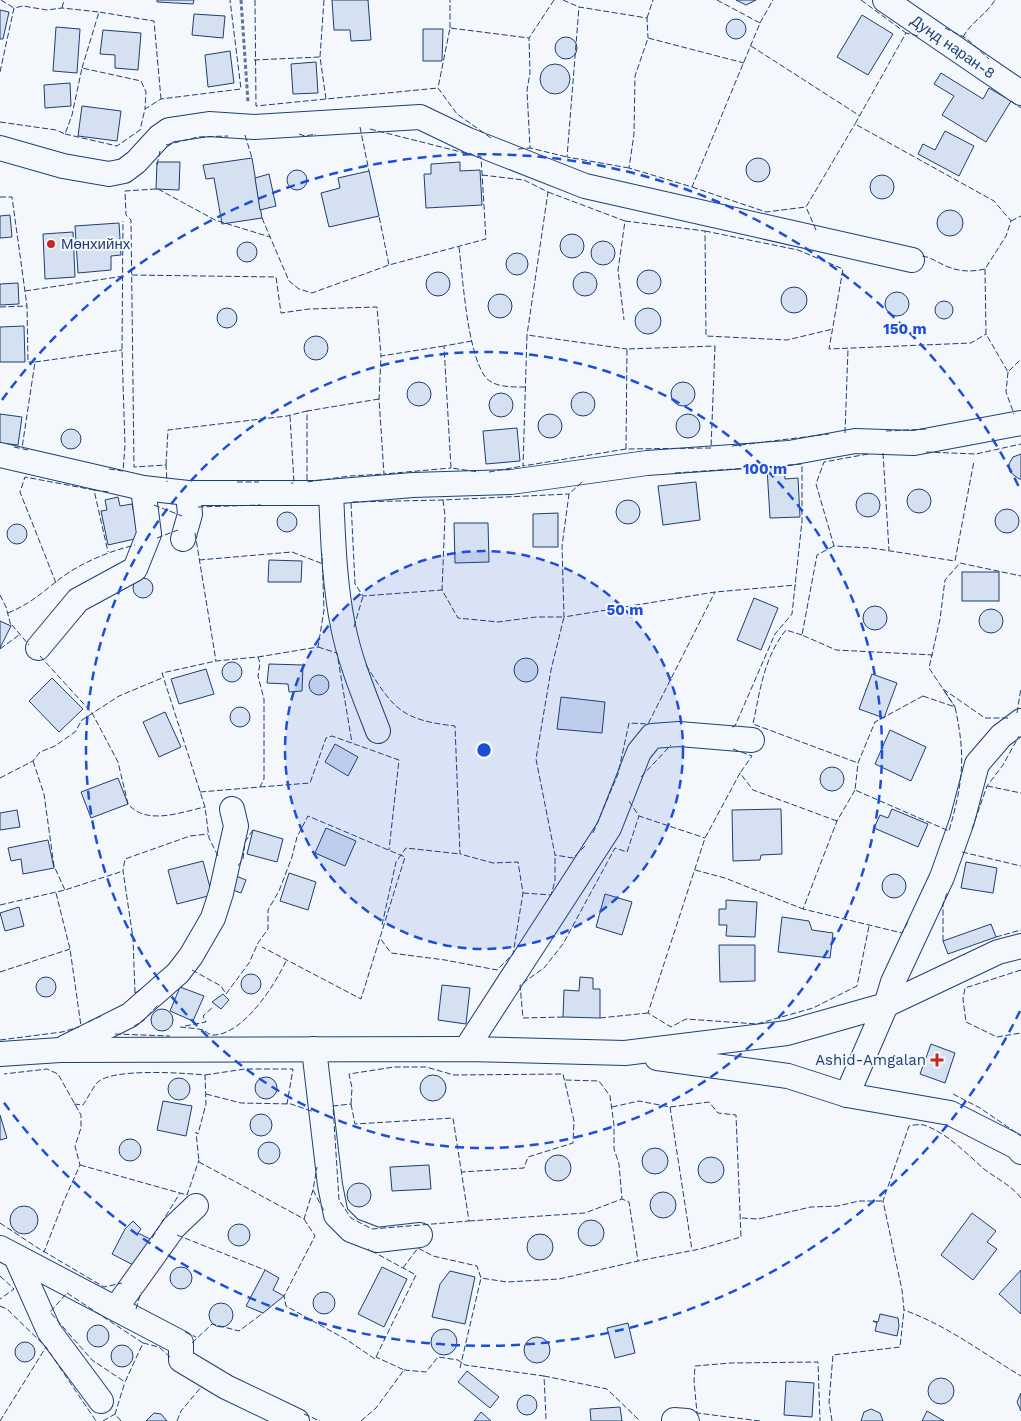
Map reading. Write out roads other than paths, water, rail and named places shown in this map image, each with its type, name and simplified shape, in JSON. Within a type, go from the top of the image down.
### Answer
[{"type":"street","name":"Дунд наран-8","points":[[885,0],[1021,93]]},
{"type":"street","points":[[0,148],[63,166],[109,174],[124,171],[136,162],[158,137],[169,130],[208,124],[254,126],[420,117],[468,140],[585,186],[912,260]]},
{"type":"street","points":[[0,455],[143,488],[188,493],[331,492],[413,485],[511,482],[647,463],[789,453],[855,441],[914,443],[1021,423]]},
{"type":"street","points":[[38,648],[78,600],[135,568],[149,534],[143,488]]},
{"type":"street","points":[[331,492],[334,549],[343,626],[363,693],[378,731]]},
{"type":"street","points":[[183,539],[190,514],[188,493]]},
{"type":"street","points":[[846,1095],[886,1005],[894,982],[942,877],[962,821],[976,764],[1001,736],[1021,721]]},
{"type":"street","points":[[466,1048],[610,828],[639,752],[652,736],[688,735],[752,740]]},
{"type":"street","points":[[60,1050],[130,1015],[178,973],[191,956],[213,918],[221,893],[236,826],[232,809]]},
{"type":"street","points":[[625,1053],[787,1033],[886,1005],[998,952],[1021,946]]},
{"type":"street","points":[[0,1054],[60,1050],[466,1048],[625,1053],[788,1076],[846,1095],[950,1113],[1017,1147],[1021,1152]]},
{"type":"street","points":[[314,1049],[330,1185],[336,1215],[351,1230],[377,1240],[420,1235]]},
{"type":"street","points":[[116,1308],[174,1227],[196,1206]]},
{"type":"street","points":[[8,1253],[181,1343],[180,1360],[226,1387],[297,1421]]},
{"type":"street","points":[[8,1253],[49,1332],[100,1401]]},
{"type":"place","name":"Мөнхийнх","points":[[51,244]]},
{"type":"place","name":"Ashid-Amgalan","points":[[937,1060]]}]
